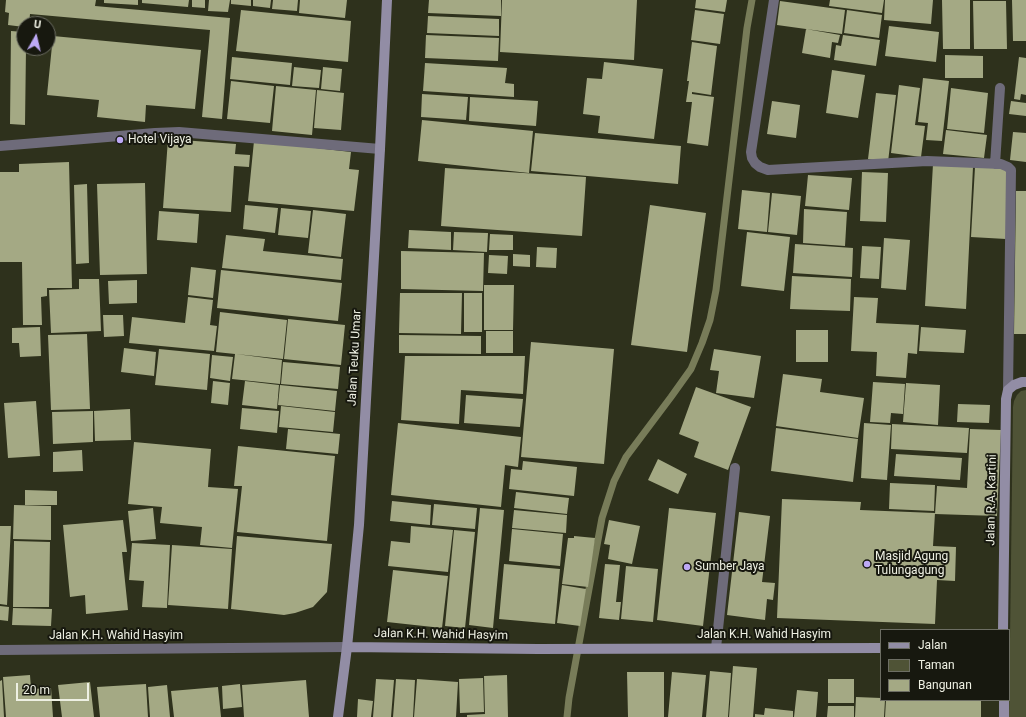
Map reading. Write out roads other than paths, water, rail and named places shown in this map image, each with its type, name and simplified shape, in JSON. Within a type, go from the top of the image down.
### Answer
[{"type":"street","name":"Jalan Teuku Umar","points":[[338,717],[348,647],[359,525],[387,0]]},
{"type":"street","points":[[774,0],[751,152],[752,158],[760,167],[768,170],[926,161],[1005,165],[1011,170],[1008,390]]},
{"type":"street","points":[[995,164],[1000,88]]},
{"type":"street","points":[[0,146],[179,132],[380,149]]},
{"type":"street","points":[[1008,390],[1014,385],[1026,382]]},
{"type":"street","name":"Jalan R.A. Kartini","points":[[1004,629],[1006,399],[1008,390]]},
{"type":"street","points":[[716,648],[735,468]]},
{"type":"street","name":"Jalan K.H. Wahid Hasyim","points":[[0,650],[348,647],[538,649],[880,648]]},
{"type":"street","points":[[1004,701],[1004,717]]},
{"type":"waterway","points":[[567,717],[569,698],[602,518],[614,481],[626,457],[691,369],[710,320],[716,290],[747,28],[752,0]]},
{"type":"place","name":"Hotel Vijaya","points":[[120,140]]},
{"type":"place","name":"Masjid Agung Tulungagung","points":[[867,564]]},
{"type":"place","name":"Sumber Jaya","points":[[687,567]]}]
